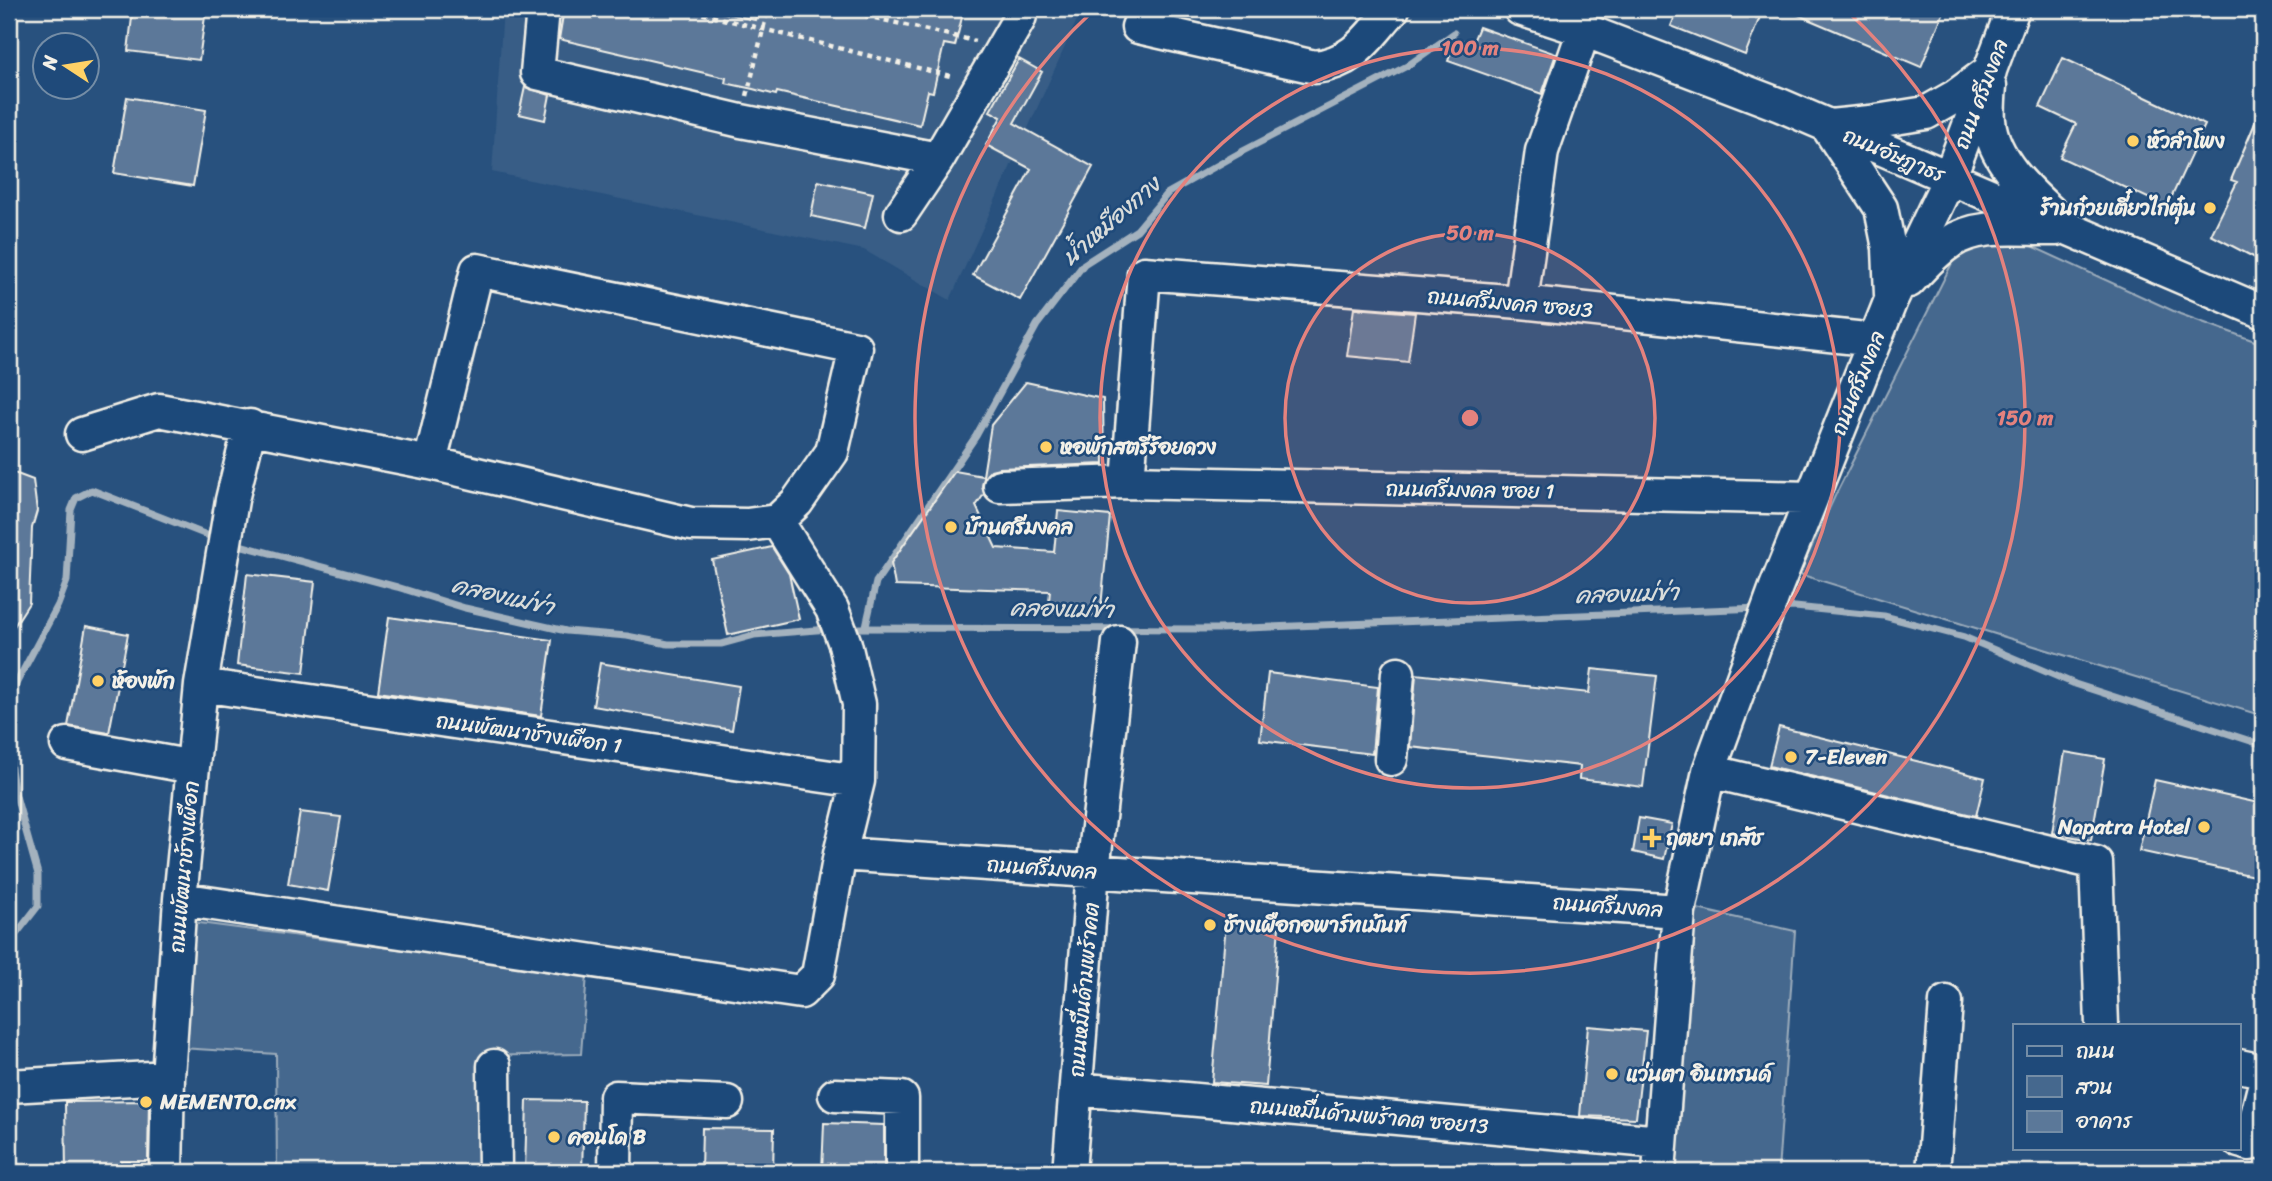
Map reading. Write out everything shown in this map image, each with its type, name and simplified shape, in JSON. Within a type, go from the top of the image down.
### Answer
[{"type":"street","points":[[543,9],[537,74],[741,121],[938,159]]},
{"type":"street","points":[[901,214],[938,159],[1019,19],[1022,9]]},
{"type":"street","points":[[1138,27],[1315,67],[1333,65],[1353,54],[1393,9]]},
{"type":"street","name":"ถนนอัษฎาธร","points":[[1520,9],[1584,30],[1780,105],[2263,312]]},
{"type":"street","name":"ถนน ศรีมงคล","points":[[1949,179],[2013,9]]},
{"type":"street","points":[[1521,302],[1542,151],[1584,30]]},
{"type":"street","points":[[1891,300],[1889,248],[1881,208],[1826,126],[1926,113],[1956,96],[1990,71]]},
{"type":"street","points":[[1990,71],[1989,122],[1998,152],[2030,193],[2069,229]]},
{"type":"street","name":"ถนนศรีมงคล","points":[[840,854],[1679,911],[1709,771],[1776,587],[1891,300],[1949,179]]},
{"type":"street","points":[[1891,300],[1949,243],[1971,233],[1995,229],[2069,229]]},
{"type":"street","points":[[82,434],[159,410],[430,463],[691,524],[747,525],[777,521],[797,502],[832,452],[856,348],[477,270],[430,463]]},
{"type":"street","name":"ถนนศรีมงคล ซอย3","points":[[1128,482],[1144,273],[1521,302],[1875,340]]},
{"type":"street","name":"ถนนพัฒนาช้างเผือก","points":[[166,1172],[168,1077],[180,899],[201,685],[220,563],[250,426]]},
{"type":"street","name":"ถนนศรีมงคล ซอย 1","points":[[1000,486],[1128,482],[1811,499]]},
{"type":"street","points":[[180,899],[801,992],[818,975],[840,854],[858,781],[859,704],[845,644],[832,609],[777,521]]},
{"type":"street","name":"ถนนหมื่่นด้ามพร้าคต","points":[[1069,1172],[1093,871],[1119,642]]},
{"type":"street","points":[[1391,758],[1398,673]]},
{"type":"street","name":"ถนนพัฒนาช้างเผือก 1","points":[[201,685],[858,781]]},
{"type":"street","points":[[67,744],[193,767]]},
{"type":"street","points":[[1709,771],[2096,863],[2102,1024]]},
{"type":"street","points":[[1660,1157],[1679,911]]},
{"type":"street","points":[[1933,1172],[1946,1002]]},
{"type":"street","points":[[494,1066],[495,1172]]},
{"type":"street","points":[[2240,1066],[2263,1071]]},
{"type":"street","points":[[9,1086],[168,1077]]},
{"type":"street","name":"ถนนหมื่่นด้ามพร้าคต ซอย13","points":[[1076,1089],[1660,1157]]},
{"type":"street","points":[[2240,1142],[2250,1144],[2263,1090]]},
{"type":"street","points":[[835,1095],[902,1098],[902,1172]]},
{"type":"street","points":[[615,1172],[617,1097],[727,1102]]},
{"type":"path","points":[[683,9],[982,84]]},
{"type":"path","points":[[741,121],[768,9]]},
{"type":"path","points":[[836,9],[1003,47]]},
{"type":"shaded area","points":[[503,9],[1082,9],[950,300],[864,250],[492,172]]},
{"type":"green space","points":[[2005,234],[2180,314],[2263,344],[2263,716],[1799,574],[1835,496],[1958,251]]},
{"type":"green space","points":[[1693,908],[1795,931],[1778,1172],[1667,1172]]},
{"type":"green space","points":[[192,922],[587,974],[581,1054],[480,1056],[480,1172],[277,1172],[276,1054],[181,1048]]},
{"type":"building","points":[[133,9],[206,9],[199,60],[128,51]]},
{"type":"building","points":[[564,9],[707,9],[755,20],[758,9],[943,9],[963,13],[955,46],[944,44],[933,92],[928,91],[920,125],[777,92],[776,95],[725,83],[726,78],[559,39]]},
{"type":"building","points":[[1678,9],[1763,9],[1745,55],[1671,26]]},
{"type":"building","points":[[1784,9],[1945,9],[1921,67]]},
{"type":"building","points":[[1479,27],[1556,54],[1542,94],[1448,61],[1456,38],[1472,44]]},
{"type":"building","name":"หัวลำโพง","points":[[2063,58],[2205,125],[2167,207],[2060,157],[2076,124],[2040,107]]},
{"type":"building","points":[[1019,59],[1042,72],[1014,123],[1093,167],[1020,300],[973,275],[1031,169],[986,145],[1001,117],[990,111]]},
{"type":"building","points":[[525,87],[550,95],[545,120],[519,114]]},
{"type":"building","points":[[127,97],[206,110],[193,186],[114,173]]},
{"type":"building","points":[[2263,104],[2263,262],[2211,235],[2237,182],[2231,180]]},
{"type":"building","points":[[818,181],[873,193],[865,228],[811,216]]},
{"type":"building","points":[[1354,308],[1415,313],[1408,362],[1347,356]]},
{"type":"building","points":[[1026,382],[1103,399],[1104,464],[991,470],[984,478],[984,494],[976,506],[996,548],[1054,552],[1058,511],[1110,516],[1100,617],[1048,611],[1050,591],[895,586],[891,563],[955,471],[983,476],[991,425]]},
{"type":"building","points":[[9,471],[33,480],[37,511],[32,528],[29,603],[9,634]]},
{"type":"building","points":[[772,547],[789,574],[799,619],[728,635],[712,560]]},
{"type":"building","points":[[247,574],[315,582],[304,673],[237,665]]},
{"type":"building","points":[[389,617],[552,640],[541,716],[378,692]]},
{"type":"building","name":"ห้องพัก","points":[[86,626],[128,634],[109,733],[68,726]]},
{"type":"building","points":[[600,663],[739,686],[732,730],[593,706]]},
{"type":"building","points":[[1592,669],[1657,676],[1643,787],[1579,779],[1580,766],[1410,747],[1416,674],[1589,693]]},
{"type":"building","points":[[1268,673],[1378,687],[1372,754],[1260,740]]},
{"type":"building","points":[[1779,727],[1985,778],[1976,816],[1769,766]]},
{"type":"building","points":[[2065,752],[2105,759],[2091,840],[2052,833]]},
{"type":"building","name":"Napatra Hotel","points":[[2155,780],[2263,804],[2263,878],[2139,851]]},
{"type":"building","points":[[300,812],[341,817],[328,891],[288,884]]},
{"type":"building","name":"ฤตยา เภสัช","points":[[1639,818],[1672,824],[1664,859],[1633,852]]},
{"type":"building","points":[[1226,923],[1279,927],[1266,1086],[1212,1082]]},
{"type":"building","name":"แว่นตา อินเทรนด์","points":[[1588,1026],[1646,1031],[1636,1118],[1580,1116]]},
{"type":"building","name":"คอนโด B","points":[[527,1100],[584,1101],[582,1172],[525,1172]]},
{"type":"building","points":[[149,1101],[148,1161],[121,1161],[121,1172],[66,1172],[65,1102]]},
{"type":"building","points":[[824,1123],[884,1125],[884,1172],[822,1172]]},
{"type":"building","points":[[702,1128],[774,1129],[773,1172],[701,1172]]},
{"type":"waterway","name":"น้ำเหมืองกาง","points":[[866,626],[876,582],[976,436],[1037,325],[1084,264],[1137,230],[1168,193],[1407,66],[1454,33]]},
{"type":"waterway","name":"คลองแม่ข่า","points":[[9,697],[58,605],[67,581],[71,510],[76,498],[92,490],[217,539]]},
{"type":"waterway","name":"คลองแม่ข่า","points":[[232,543],[465,608],[566,631],[627,636],[668,644],[721,644],[754,635],[829,629]]},
{"type":"waterway","name":"คลองแม่ข่า","points":[[1779,608],[1795,607],[1884,616],[1964,637],[2075,684],[2263,745]]},
{"type":"waterway","name":"คลองแม่ข่า","points":[[848,628],[1219,629],[1760,608]]},
{"type":"waterway","name":"คลองแม่ข่า","points":[[9,754],[14,789],[38,874],[38,906],[17,933],[9,937]]},
{"type":"place","name":"หัวลำโพง","points":[[2133,141]]},
{"type":"place","name":"ร้านก๋วยเตี๋ยวไก่ตุ๋น","points":[[2210,208]]},
{"type":"place","name":"หอพักสตรีร้อยดวง","points":[[1046,447]]},
{"type":"place","name":"บ้านศรีมงคล","points":[[951,527]]},
{"type":"place","name":"ห้องพัก","points":[[98,681]]},
{"type":"place","name":"7-Eleven","points":[[1791,757]]},
{"type":"place","name":"Napatra Hotel","points":[[2204,827]]},
{"type":"place","name":"ฤตยา เภสัช","points":[[1652,838]]},
{"type":"place","name":"ช้างเผือกอพาร์ทเม้นท์","points":[[1210,925]]},
{"type":"place","name":"แว่นตา อินเทรนด์","points":[[1612,1074]]},
{"type":"place","name":"MEMENTO.cnx","points":[[146,1102]]},
{"type":"place","name":"คอนโด B","points":[[554,1137]]}]
